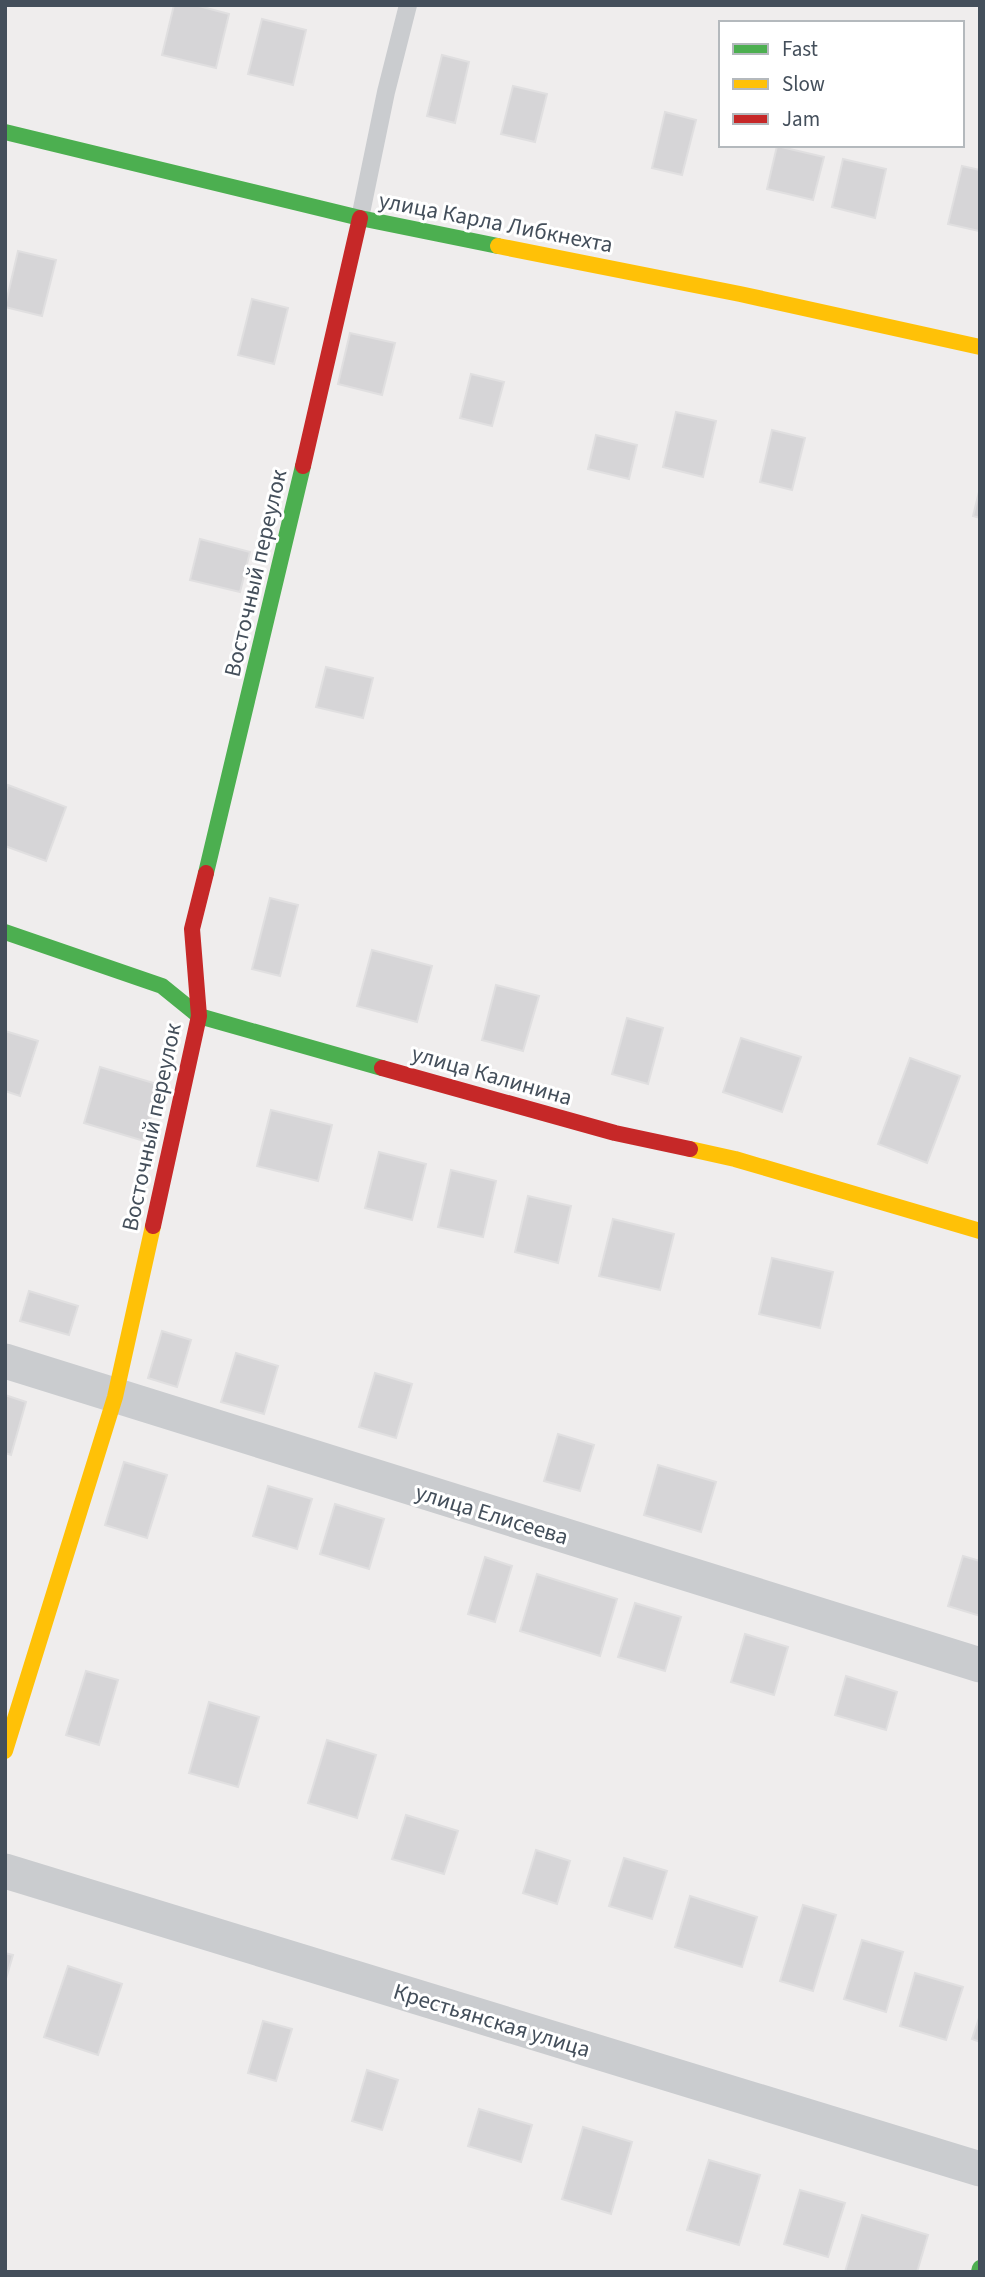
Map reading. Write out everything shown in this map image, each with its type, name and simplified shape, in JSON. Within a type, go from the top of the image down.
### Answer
[{"type":"street","name":"улица Карла Либкнехта","points":[[5,132],[360,218],[740,294],[980,347]]},
{"type":"street","name":"Восточный переулок","points":[[5,1751],[115,1397],[199,1016],[192,929],[258,663],[360,218]]},
{"type":"street","name":"улица Калинина","points":[[5,932],[162,986],[199,1016],[615,1133],[734,1159],[980,1231]]},
{"type":"street","name":"улица Елисеева","points":[[5,1361],[980,1665]]},
{"type":"street","name":"Крестьянская улица","points":[[5,1871],[980,2169]]},
{"type":"lane","points":[[360,218],[386,92],[408,5]]},
{"type":"building","points":[[174,5],[195,5],[229,14],[216,68],[162,55]]},
{"type":"building","points":[[262,19],[306,30],[293,85],[248,74]]},
{"type":"building","points":[[442,55],[469,62],[455,123],[427,116]]},
{"type":"building","points":[[513,86],[547,94],[535,142],[501,134]]},
{"type":"building","points":[[665,112],[696,120],[682,175],[652,168]]},
{"type":"building","points":[[777,147],[824,157],[813,200],[767,189]]},
{"type":"building","points":[[843,159],[886,169],[875,218],[832,207]]},
{"type":"building","points":[[962,166],[980,170],[979,231],[948,224]]},
{"type":"building","points":[[18,251],[56,260],[42,316],[5,307]]},
{"type":"building","points":[[252,299],[288,308],[274,364],[238,355]]},
{"type":"building","points":[[350,333],[395,343],[382,395],[338,384]]},
{"type":"building","points":[[471,374],[504,382],[492,426],[460,418]]},
{"type":"building","points":[[676,412],[716,421],[703,477],[663,467]]},
{"type":"building","points":[[772,430],[805,438],[792,490],[760,482]]},
{"type":"building","points":[[596,435],[637,445],[629,479],[588,469]]},
{"type":"building","points":[[980,488],[980,518],[973,516]]},
{"type":"building","points":[[200,539],[250,552],[240,592],[190,580]]},
{"type":"building","points":[[326,667],[373,678],[363,718],[316,707]]},
{"type":"building","points":[[8,785],[66,807],[46,861],[5,846],[5,792]]},
{"type":"building","points":[[270,898],[298,905],[280,976],[252,969]]},
{"type":"building","points":[[372,950],[432,966],[417,1022],[357,1006]]},
{"type":"building","points":[[496,985],[539,996],[523,1051],[482,1040]]},
{"type":"building","points":[[627,1018],[663,1028],[648,1084],[612,1074]]},
{"type":"building","points":[[5,1031],[38,1041],[20,1096],[5,1091]]},
{"type":"building","points":[[741,1038],[801,1057],[782,1112],[723,1092]]},
{"type":"building","points":[[910,1058],[960,1076],[927,1163],[878,1144]]},
{"type":"building","points":[[100,1067],[160,1085],[144,1141],[84,1123]]},
{"type":"building","points":[[271,1110],[332,1125],[318,1181],[257,1166]]},
{"type":"building","points":[[379,1152],[426,1164],[412,1220],[365,1208]]},
{"type":"building","points":[[451,1170],[496,1181],[483,1237],[438,1227]]},
{"type":"building","points":[[528,1196],[571,1206],[558,1263],[515,1252]]},
{"type":"building","points":[[613,1219],[674,1234],[660,1290],[599,1276]]},
{"type":"building","points":[[772,1258],[833,1272],[820,1328],[759,1314]]},
{"type":"building","points":[[29,1291],[78,1306],[69,1335],[20,1321]]},
{"type":"building","points":[[162,1331],[191,1340],[177,1387],[148,1378]]},
{"type":"building","points":[[236,1353],[278,1366],[264,1414],[221,1402]]},
{"type":"building","points":[[375,1373],[412,1384],[396,1438],[359,1427]]},
{"type":"building","points":[[5,1395],[26,1402],[11,1455],[5,1453]]},
{"type":"building","points":[[558,1434],[594,1445],[580,1491],[544,1481]]},
{"type":"building","points":[[124,1462],[167,1475],[147,1538],[105,1525]]},
{"type":"building","points":[[658,1465],[716,1482],[701,1532],[644,1515]]},
{"type":"building","points":[[268,1486],[312,1499],[297,1549],[253,1536]]},
{"type":"building","points":[[335,1504],[384,1519],[369,1569],[320,1554]]},
{"type":"building","points":[[963,1556],[980,1561],[980,1616],[948,1606]]},
{"type":"building","points":[[485,1557],[512,1566],[495,1622],[468,1614]]},
{"type":"building","points":[[537,1574],[617,1599],[600,1656],[520,1631]]},
{"type":"building","points":[[635,1603],[681,1617],[665,1671],[618,1657]]},
{"type":"building","points":[[745,1634],[788,1647],[774,1695],[731,1682]]},
{"type":"building","points":[[86,1671],[118,1680],[99,1745],[66,1735]]},
{"type":"building","points":[[846,1676],[897,1692],[886,1730],[835,1715]]},
{"type":"building","points":[[209,1702],[259,1717],[238,1787],[189,1773]]},
{"type":"building","points":[[327,1740],[376,1755],[357,1818],[308,1803]]},
{"type":"building","points":[[406,1815],[458,1831],[444,1874],[392,1859]]},
{"type":"building","points":[[536,1850],[570,1861],[557,1904],[523,1893]]},
{"type":"building","points":[[624,1858],[667,1871],[652,1919],[609,1906]]},
{"type":"building","points":[[690,1896],[757,1917],[742,1967],[675,1947]]},
{"type":"building","points":[[803,1905],[836,1915],[813,1991],[780,1981]]},
{"type":"building","points":[[862,1940],[903,1952],[886,2012],[844,1999]]},
{"type":"building","points":[[5,1953],[13,1955],[5,1982]]},
{"type":"building","points":[[68,1966],[122,1984],[98,2055],[44,2037]]},
{"type":"building","points":[[915,1973],[963,1987],[946,2040],[900,2026]]},
{"type":"building","points":[[980,2015],[980,2042],[972,2039]]},
{"type":"building","points":[[263,2021],[292,2029],[276,2081],[248,2073]]},
{"type":"building","points":[[367,2070],[398,2080],[382,2130],[352,2121]]},
{"type":"building","points":[[479,2109],[532,2125],[521,2162],[468,2146]]},
{"type":"building","points":[[583,2127],[632,2142],[611,2214],[562,2199]]},
{"type":"building","points":[[709,2160],[760,2175],[739,2245],[687,2230]]},
{"type":"building","points":[[800,2190],[845,2203],[828,2257],[784,2244]]},
{"type":"building","points":[[862,2215],[928,2235],[917,2272],[845,2272]]},
{"type":"traffic: fast","points":[[5,132],[360,218],[498,246]]},
{"type":"traffic: fast","points":[[206,873],[303,466]]},
{"type":"traffic: fast","points":[[5,932],[162,986],[199,1016],[382,1068]]},
{"type":"traffic: fast","points":[[979,2272],[980,2268]]},
{"type":"traffic: slow","points":[[498,246],[740,294],[980,347]]},
{"type":"traffic: slow","points":[[690,1149],[735,1159],[980,1231]]},
{"type":"traffic: slow","points":[[5,1751],[115,1397],[153,1226]]},
{"type":"traffic: jam","points":[[303,466],[360,218]]},
{"type":"traffic: jam","points":[[153,1226],[199,1016],[192,929],[206,873]]},
{"type":"traffic: jam","points":[[382,1068],[615,1133],[690,1149]]}]
